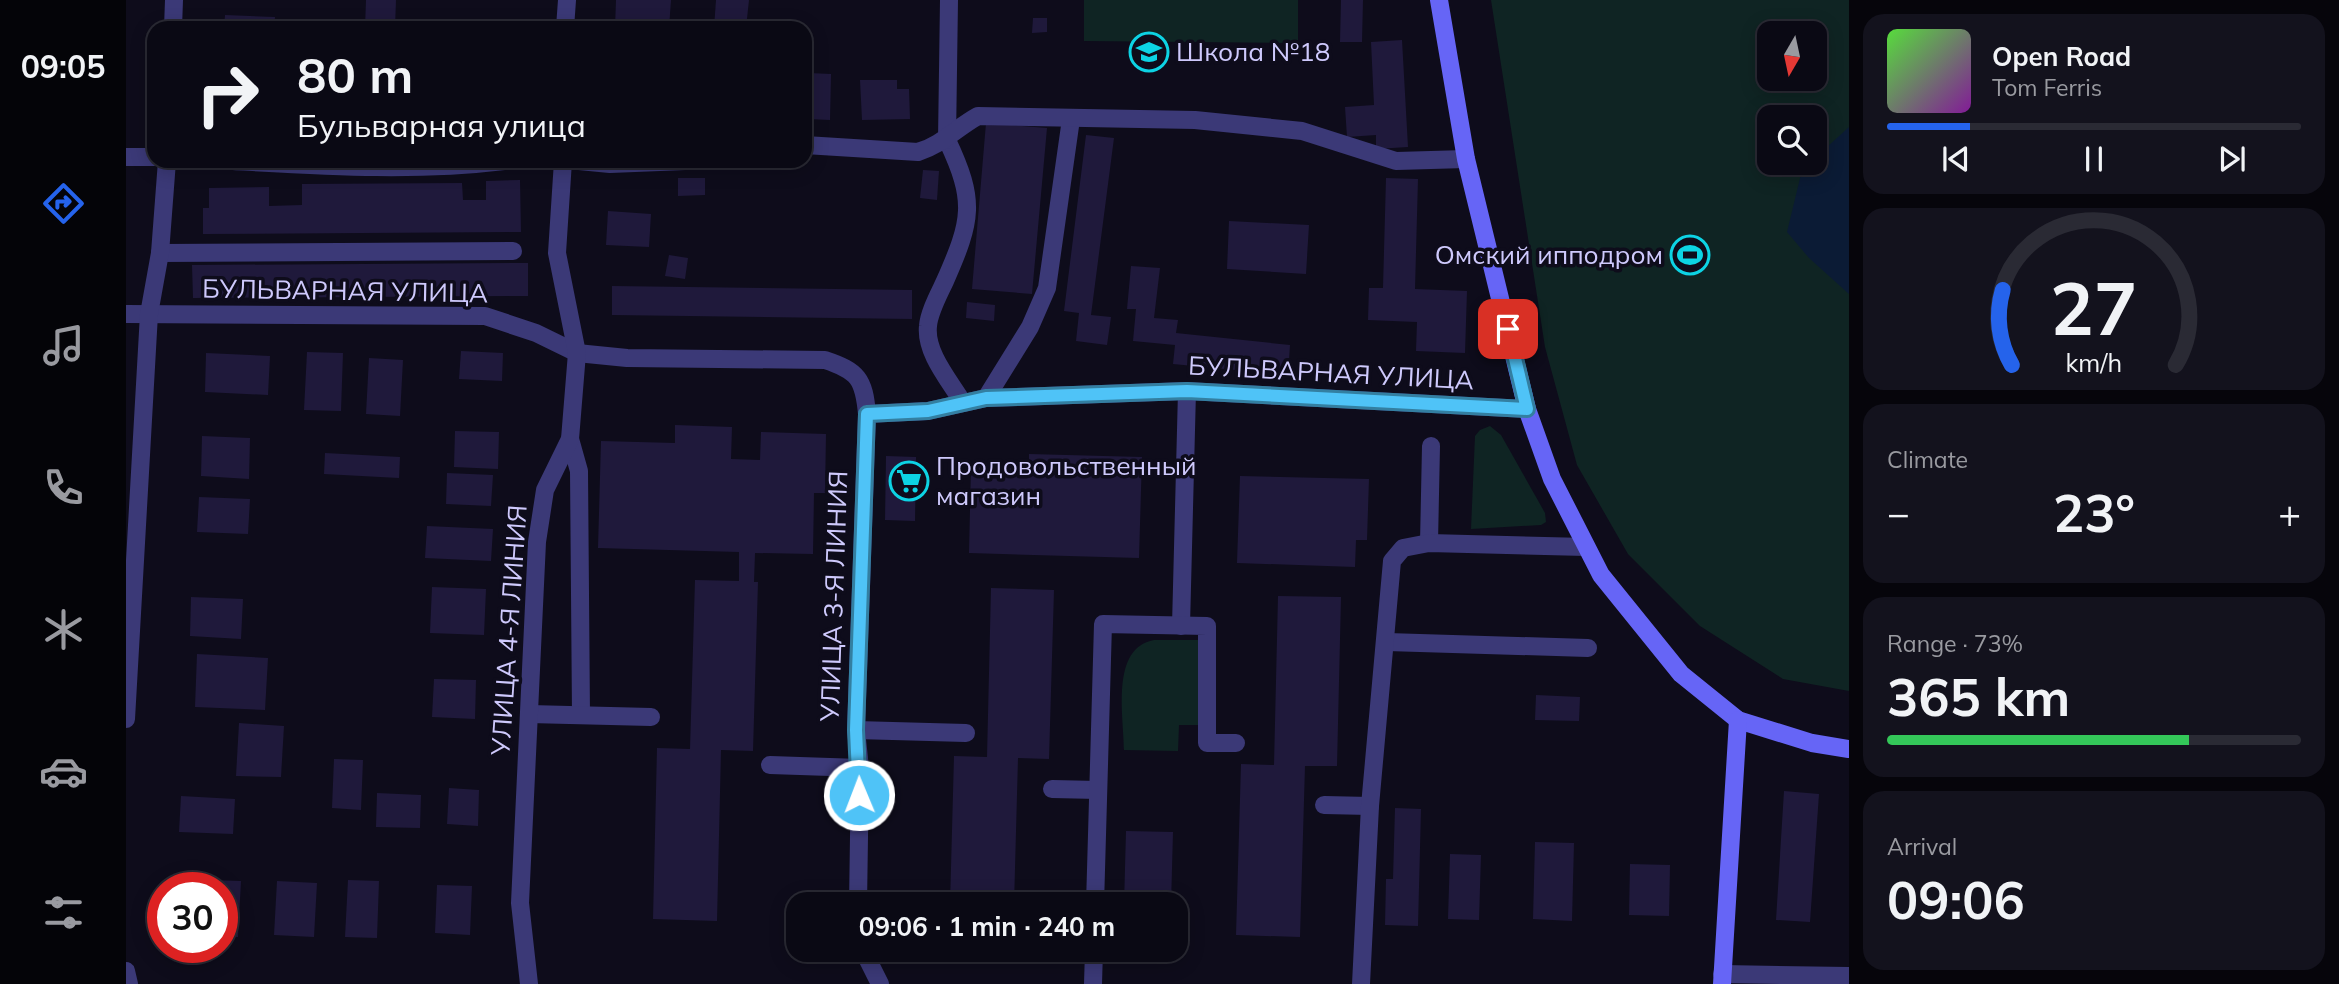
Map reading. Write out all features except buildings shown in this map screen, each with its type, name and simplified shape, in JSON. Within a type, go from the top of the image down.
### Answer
[{"type":"main road","points":[[1439,0],[1466,159],[1527,409],[1552,480],[1601,575],[1681,674],[1738,720],[1812,743],[1849,749]]},
{"type":"main road","points":[[1722,979],[1738,720]]},
{"type":"street","points":[[173,21],[174,0]]},
{"type":"street","points":[[566,21],[567,0]]},
{"type":"street","points":[[949,0],[947,140],[964,176],[969,211],[963,241],[928,326],[931,348],[963,403]]},
{"type":"street","points":[[812,145],[918,152],[947,140],[959,127],[978,116],[1195,120],[1302,131],[1396,161],[1466,159]]},
{"type":"street","points":[[986,398],[1030,327],[1047,288],[1071,119]]},
{"type":"street","points":[[126,156],[147,157]]},
{"type":"street","points":[[126,719],[149,314],[160,253],[166,168]]},
{"type":"street","points":[[354,168],[451,168]]},
{"type":"street","name":"УЛИЦА 4-Я ЛИНИЯ","points":[[529,984],[520,903],[537,542],[545,490],[570,439],[577,353],[556,253],[562,168]]},
{"type":"street","points":[[160,253],[513,251]]},
{"type":"street","name":"БУЛЬВАРНАЯ УЛИЦА","points":[[126,314],[485,316],[536,333],[577,353],[627,358],[825,360],[850,368],[865,388],[867,414],[928,411],[986,398],[1187,391],[1527,409]]},
{"type":"street","points":[[1181,626],[1187,391]]},
{"type":"street","name":"УЛИЦА 3-Я ЛИНИЯ","points":[[858,892],[860,768],[856,730],[867,414]]},
{"type":"street","points":[[570,439],[579,471],[581,715]]},
{"type":"street","points":[[1429,543],[1431,446]]},
{"type":"street","points":[[1361,984],[1370,806],[1387,642],[1392,561],[1403,548],[1429,543],[1586,547]]},
{"type":"street","points":[[1095,892],[1103,624],[1207,626],[1207,743],[1236,743]]},
{"type":"street","points":[[1387,642],[1588,648]]},
{"type":"street","points":[[529,714],[652,717]]},
{"type":"street","points":[[856,730],[966,733]]},
{"type":"street","points":[[770,765],[860,768]]},
{"type":"street","points":[[1052,789],[1098,790]]},
{"type":"street","points":[[1324,805],[1370,806]]},
{"type":"street","points":[[869,962],[880,984]]},
{"type":"street","points":[[1093,984],[1094,962]]},
{"type":"street","points":[[126,971],[129,984]]},
{"type":"street","points":[[1722,979],[1849,976]]},
{"type":"green space","points":[[1084,0],[1298,0],[1298,43],[1084,41]]},
{"type":"green space","name":"Омский ипподром","points":[[1491,0],[1849,0],[1849,691],[1783,679],[1700,626],[1628,554],[1577,465],[1545,347]]},
{"type":"green space","points":[[1490,426],[1501,435],[1545,513],[1546,522],[1541,525],[1471,529],[1475,436],[1480,430]]},
{"type":"green space","points":[[1154,640],[1200,640],[1199,725],[1179,725],[1178,751],[1124,750],[1122,685],[1125,669],[1140,646]]},
{"type":"water","points":[[1849,127],[1849,294],[1809,258],[1787,232],[1801,175],[1827,175],[1827,147]]},
{"type":"place","name":"Школа №18","points":[[1149,52]]},
{"type":"place","name":"Омский ипподром","points":[[1690,255]]},
{"type":"place","name":"Продовольственный магазин","points":[[909,481]]},
{"type":"route","points":[[859,795],[860,768],[856,730],[867,414],[928,411],[986,398],[1187,391],[1527,409],[1508,329]]}]
